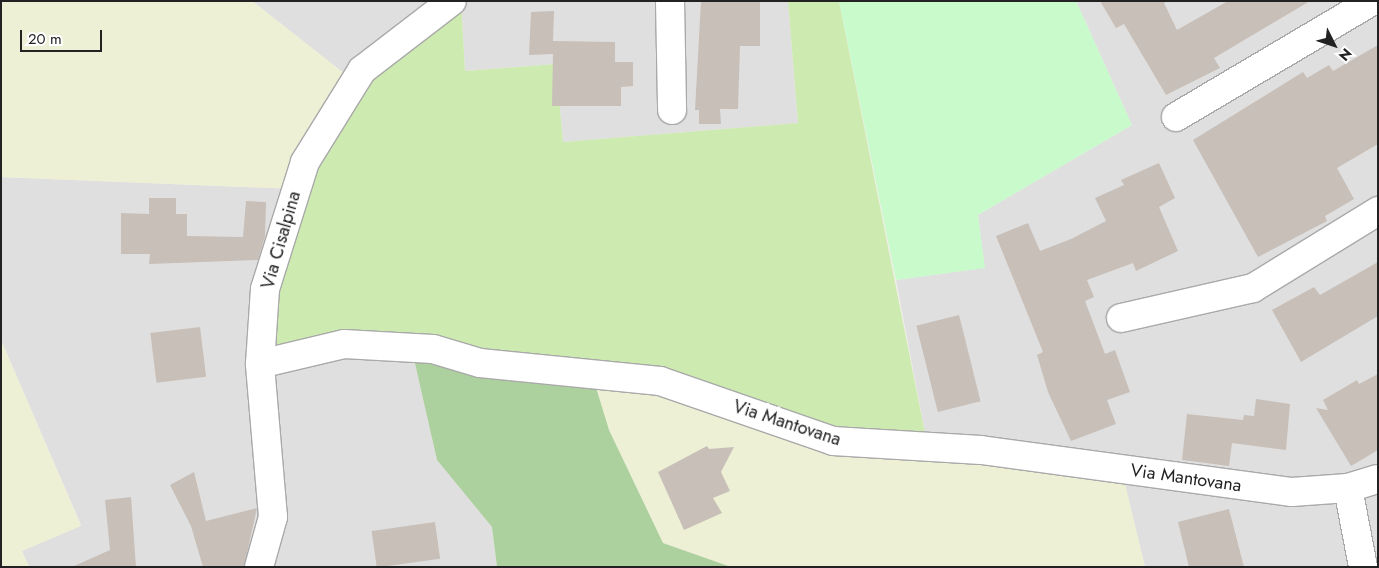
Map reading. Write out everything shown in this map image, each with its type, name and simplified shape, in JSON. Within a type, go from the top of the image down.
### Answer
[{"type":"street","name":"Via Cisalpina","points":[[259,567],[274,518],[260,364],[265,288],[304,162],[362,70],[452,1]]},
{"type":"street","points":[[670,1],[672,110]]},
{"type":"street","points":[[1176,117],[1372,1]]},
{"type":"street","points":[[1121,318],[1252,288],[1378,211]]},
{"type":"street","name":"Via Mantovana","points":[[260,364],[344,344],[433,349],[480,363],[660,380],[833,441],[981,450],[1292,492],[1348,488],[1378,479]]},
{"type":"street","points":[[1348,488],[1363,567]]},
{"type":"shaded area","points":[[252,1],[448,1],[355,82]]},
{"type":"shaded area","points":[[461,1],[788,1],[798,123],[563,142],[556,64],[465,71]]},
{"type":"shaded area","points":[[1076,1],[1378,1],[1378,567],[1145,567],[1121,471],[927,443],[896,280],[984,268],[978,215],[1132,125]]},
{"type":"shaded area","points":[[1,177],[295,189],[411,346],[437,460],[492,527],[497,567],[29,567],[22,551],[81,525],[1,340]]},
{"type":"green space","points":[[1,1],[252,1],[355,82],[295,189],[1,177]]},
{"type":"green space","points":[[461,1],[465,71],[556,64],[563,142],[798,123],[788,1],[839,1],[927,443],[835,437],[661,377],[434,347],[257,366],[295,189],[355,82]]},
{"type":"green space","points":[[839,1],[1076,1],[1132,125],[978,215],[985,268],[896,280]]},
{"type":"green space","points":[[1,340],[81,526],[22,551],[29,567],[1,567]]},
{"type":"green space","points":[[411,346],[591,371],[609,430],[663,543],[731,567],[497,567],[492,527],[437,460]]},
{"type":"green space","points":[[591,371],[835,437],[1122,471],[1145,567],[731,567],[663,543],[609,430]]},
{"type":"building","points":[[701,1],[760,1],[760,46],[740,46],[738,109],[720,109],[721,124],[699,124],[699,110],[695,110]]},
{"type":"building","points":[[1100,1],[1167,1],[1164,3],[1177,30],[1228,1],[1310,1],[1214,58],[1220,68],[1166,95],[1124,24],[1116,28]]},
{"type":"building","points":[[554,11],[553,41],[615,42],[615,62],[633,62],[633,86],[621,87],[621,106],[552,106],[553,54],[529,55],[531,12]]},
{"type":"building","points":[[1378,45],[1378,144],[1337,168],[1354,199],[1325,216],[1327,221],[1258,257],[1193,140],[1303,72],[1307,78],[1329,65],[1333,71]]},
{"type":"building","points":[[1159,163],[1175,198],[1159,207],[1178,251],[1136,271],[1133,263],[1087,280],[1094,297],[1085,301],[1105,354],[1115,350],[1130,392],[1107,400],[1116,424],[1071,441],[1048,392],[1037,355],[1043,352],[996,236],[1028,223],[1040,251],[1071,239],[1106,221],[1095,198],[1124,185],[1121,180]]},
{"type":"building","points":[[149,198],[176,198],[176,214],[187,214],[187,236],[243,237],[246,201],[266,202],[265,236],[258,260],[149,264],[150,254],[121,254],[121,213],[149,214]]},
{"type":"building","points":[[1378,262],[1378,316],[1301,362],[1272,310],[1314,287],[1320,295]]},
{"type":"building","points":[[959,315],[981,401],[938,412],[916,326]]},
{"type":"building","points":[[200,327],[206,377],[156,383],[150,333]]},
{"type":"building","points":[[1378,374],[1378,450],[1351,466],[1316,408],[1328,410],[1323,400],[1357,380],[1359,384]]},
{"type":"building","points":[[1256,399],[1290,404],[1286,450],[1232,443],[1229,466],[1182,460],[1187,414],[1243,420],[1244,415],[1254,416]]},
{"type":"building","points":[[707,446],[709,449],[734,447],[721,472],[730,491],[713,498],[722,513],[684,530],[658,472]]},
{"type":"building","points":[[194,472],[206,521],[257,508],[244,567],[203,567],[191,526],[170,485]]},
{"type":"building","points":[[131,497],[136,567],[72,567],[110,550],[105,500]]},
{"type":"building","points":[[1229,509],[1244,567],[1189,567],[1178,522]]},
{"type":"building","points":[[435,522],[440,559],[377,567],[372,531]]}]
